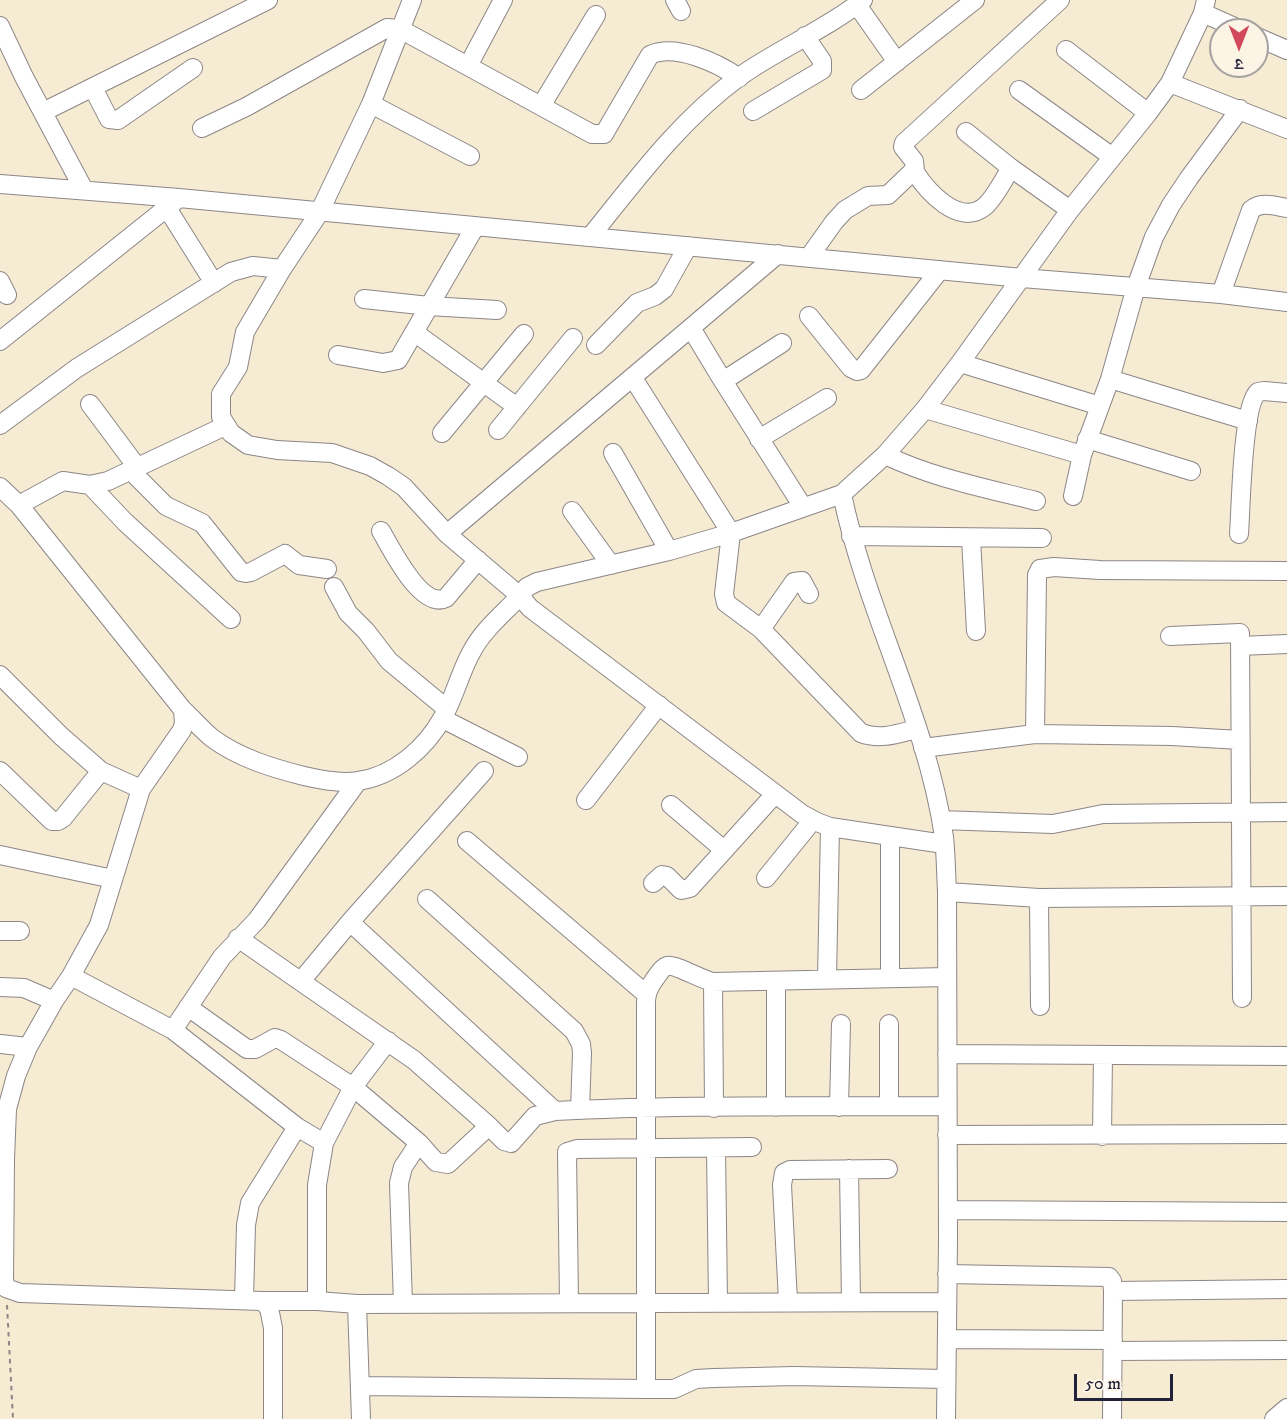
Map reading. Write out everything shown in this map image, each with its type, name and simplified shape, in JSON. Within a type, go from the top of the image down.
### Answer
[{"type":"street","points":[[43,112],[268,0]]},
{"type":"street","points":[[412,0],[371,104],[319,213],[250,322],[242,341],[238,367],[222,394],[221,417],[225,426],[238,440],[248,445],[277,450],[332,453],[370,466],[404,487],[447,534],[520,596],[530,608],[774,794],[822,824],[890,837],[945,844]]},
{"type":"street","points":[[468,66],[503,0]]},
{"type":"street","points":[[861,90],[975,0]]},
{"type":"street","points":[[1011,168],[987,204],[976,212],[954,210],[946,206],[922,182],[915,172],[914,162],[903,147],[904,143],[1060,0]]},
{"type":"street","points":[[590,237],[656,155],[739,78],[860,2],[897,62]]},
{"type":"street","points":[[0,487],[19,505],[183,710],[211,737],[254,761],[311,778],[358,781],[382,774],[404,762],[423,744],[445,714],[473,649],[527,587],[537,582],[669,551],[842,494],[885,455],[925,409],[1070,210],[1148,113],[1170,83],[1204,6],[1222,18]]},
{"type":"street","points":[[541,106],[596,15]]},
{"type":"street","points":[[0,26],[24,77],[84,190]]},
{"type":"street","points":[[202,128],[246,107],[387,28],[400,29],[592,134],[604,134],[650,55],[655,53],[678,53],[703,58],[724,67],[739,78]]},
{"type":"street","points":[[753,111],[822,70],[822,61],[806,36]]},
{"type":"street","points":[[1269,42],[1287,50]]},
{"type":"street","points":[[1066,50],[1148,113]]},
{"type":"street","points":[[93,88],[110,119],[118,120],[193,68]]},
{"type":"street","points":[[1170,83],[1287,129]]},
{"type":"street","points":[[1019,90],[1112,156]]},
{"type":"street","points":[[371,104],[470,156]]},
{"type":"street","points":[[1073,496],[1085,447],[1110,379],[1136,287],[1154,237],[1171,205],[1240,109]]},
{"type":"street","points":[[966,132],[1011,168],[1070,210]]},
{"type":"street","points":[[809,257],[845,210],[868,196],[888,195],[908,174],[915,172]]},
{"type":"street","points":[[0,184],[84,190],[173,203],[475,226],[1022,278],[1221,294],[1287,302]]},
{"type":"street","points":[[173,203],[214,283]]},
{"type":"street","points":[[0,341],[173,203]]},
{"type":"street","points":[[1221,294],[1251,210],[1263,204],[1287,208]]},
{"type":"street","points":[[338,355],[383,363],[394,362],[401,355],[475,226]]},
{"type":"street","points":[[596,345],[637,303],[655,296],[664,289],[688,246]]},
{"type":"street","points":[[447,534],[778,254]]},
{"type":"street","points":[[0,425],[77,368],[231,272],[253,266],[282,269]]},
{"type":"street","points":[[809,316],[851,368],[861,370],[940,270]]},
{"type":"street","points":[[364,299],[497,310]]},
{"type":"street","points":[[691,328],[803,507]]},
{"type":"street","points":[[414,332],[517,407]]},
{"type":"street","points":[[442,433],[524,334]]},
{"type":"street","points":[[498,430],[573,338]]},
{"type":"street","points":[[723,381],[782,343]]},
{"type":"street","points":[[960,363],[1100,406]]},
{"type":"street","points":[[633,378],[731,532],[724,598],[728,606],[761,629],[861,733],[882,737],[916,729]]},
{"type":"street","points":[[1110,379],[1248,421]]},
{"type":"street","points":[[1239,534],[1251,403],[1258,392],[1287,393]]},
{"type":"street","points":[[759,439],[827,398]]},
{"type":"street","points":[[90,404],[134,469],[166,506],[202,523],[241,572],[251,572],[285,554],[299,564],[327,569]]},
{"type":"street","points":[[925,409],[1191,471]]},
{"type":"street","points":[[19,505],[63,481],[90,485],[108,481],[225,426]]},
{"type":"street","points":[[613,453],[669,551]]},
{"type":"street","points":[[885,455],[912,468],[940,477],[1036,501]]},
{"type":"street","points":[[90,485],[125,522],[231,619]]},
{"type":"street","points":[[842,494],[851,536],[922,748],[945,844],[948,1210],[946,1419]]},
{"type":"street","points":[[572,512],[611,564]]},
{"type":"street","points":[[381,531],[410,580],[434,599],[446,598],[478,560]]},
{"type":"street","points":[[851,536],[1042,538]]},
{"type":"street","points":[[970,538],[976,631]]},
{"type":"street","points":[[1035,734],[1036,575],[1040,569],[1054,567],[1100,570],[1287,571]]},
{"type":"street","points":[[761,629],[794,582],[802,581],[809,594]]},
{"type":"street","points":[[334,588],[348,613],[389,661],[445,714],[518,757]]},
{"type":"street","points":[[1170,636],[1240,633],[1242,998]]},
{"type":"street","points":[[1240,646],[1287,644]]},
{"type":"street","points":[[0,675],[61,736],[101,771],[141,789]]},
{"type":"street","points":[[586,800],[659,705]]},
{"type":"street","points":[[183,710],[182,730],[141,789],[99,925],[28,1047],[4,1109],[6,1288],[20,1293],[357,1304],[947,1302]]},
{"type":"street","points":[[922,748],[1035,734],[1172,736],[1240,740]]},
{"type":"street","points":[[0,771],[47,817],[58,820],[63,818],[101,771]]},
{"type":"street","points":[[301,981],[350,922],[484,771]]},
{"type":"street","points":[[173,1029],[222,957],[257,920],[358,781]]},
{"type":"street","points":[[653,883],[662,875],[667,876],[678,888],[686,890],[774,794]]},
{"type":"street","points":[[671,805],[724,850]]},
{"type":"street","points":[[940,820],[1053,824],[1103,814],[1287,812]]},
{"type":"street","points":[[766,878],[822,824]]},
{"type":"street","points":[[822,824],[827,979]]},
{"type":"street","points":[[890,837],[890,978]]},
{"type":"street","points":[[467,841],[646,994]]},
{"type":"street","points":[[0,855],[113,879]]},
{"type":"street","points":[[947,892],[1039,898],[1287,896]]},
{"type":"street","points":[[1039,898],[1040,1006]]},
{"type":"street","points":[[427,899],[574,1031],[582,1044],[580,1110]]},
{"type":"street","points":[[350,922],[555,1111]]},
{"type":"street","points":[[0,931],[20,931]]},
{"type":"street","points":[[238,938],[414,1060],[504,1142],[508,1143],[515,1140],[535,1116],[555,1111],[647,1106],[714,1108],[947,1106]]},
{"type":"street","points":[[646,1389],[646,994],[665,966],[671,966],[702,980],[713,982],[946,977]]},
{"type":"street","points":[[71,976],[173,1029],[297,1126],[324,1143]]},
{"type":"street","points":[[776,981],[776,1107]]},
{"type":"street","points":[[713,982],[714,1108]]},
{"type":"street","points":[[0,987],[24,988],[54,1001]]},
{"type":"street","points":[[188,1007],[247,1049],[255,1049],[275,1038],[353,1087],[419,1143],[436,1162],[447,1164],[453,1161],[489,1126]]},
{"type":"street","points":[[839,1107],[841,1024]]},
{"type":"street","points":[[889,1024],[889,1106]]},
{"type":"street","points":[[317,1301],[317,1185],[324,1143],[353,1087],[388,1041]]},
{"type":"street","points":[[0,1044],[28,1047]]},
{"type":"street","points":[[947,1054],[1287,1056]]},
{"type":"street","points":[[1102,1136],[1103,1055]]},
{"type":"street","points":[[253,1300],[246,1225],[250,1203],[297,1126]]},
{"type":"street","points":[[947,1135],[1287,1134]]},
{"type":"street","points":[[403,1304],[399,1183],[404,1167],[419,1143]]},
{"type":"street","points":[[569,1303],[567,1152],[577,1149],[646,1147],[752,1147]]},
{"type":"street","points":[[716,1148],[718,1302]]},
{"type":"street","points":[[849,1169],[851,1302]]},
{"type":"street","points":[[788,1301],[782,1185],[784,1173],[790,1170],[888,1169]]},
{"type":"street","points":[[948,1210],[1287,1212]]},
{"type":"street","points":[[948,1274],[1109,1277],[1113,1291],[1112,1419]]},
{"type":"street","points":[[1113,1291],[1287,1289]]},
{"type":"street","points":[[253,1300],[269,1308],[273,1329],[273,1419]]},
{"type":"street","points":[[357,1304],[361,1419]]},
{"type":"street","points":[[948,1339],[1287,1350]]},
{"type":"street","points":[[361,1386],[674,1389],[683,1387],[696,1379],[714,1378],[794,1376],[946,1379]]},
{"type":"street","points":[[1274,1419],[1287,1408]]},
{"type":"path","points":[[6,1288],[13,1419]]}]
